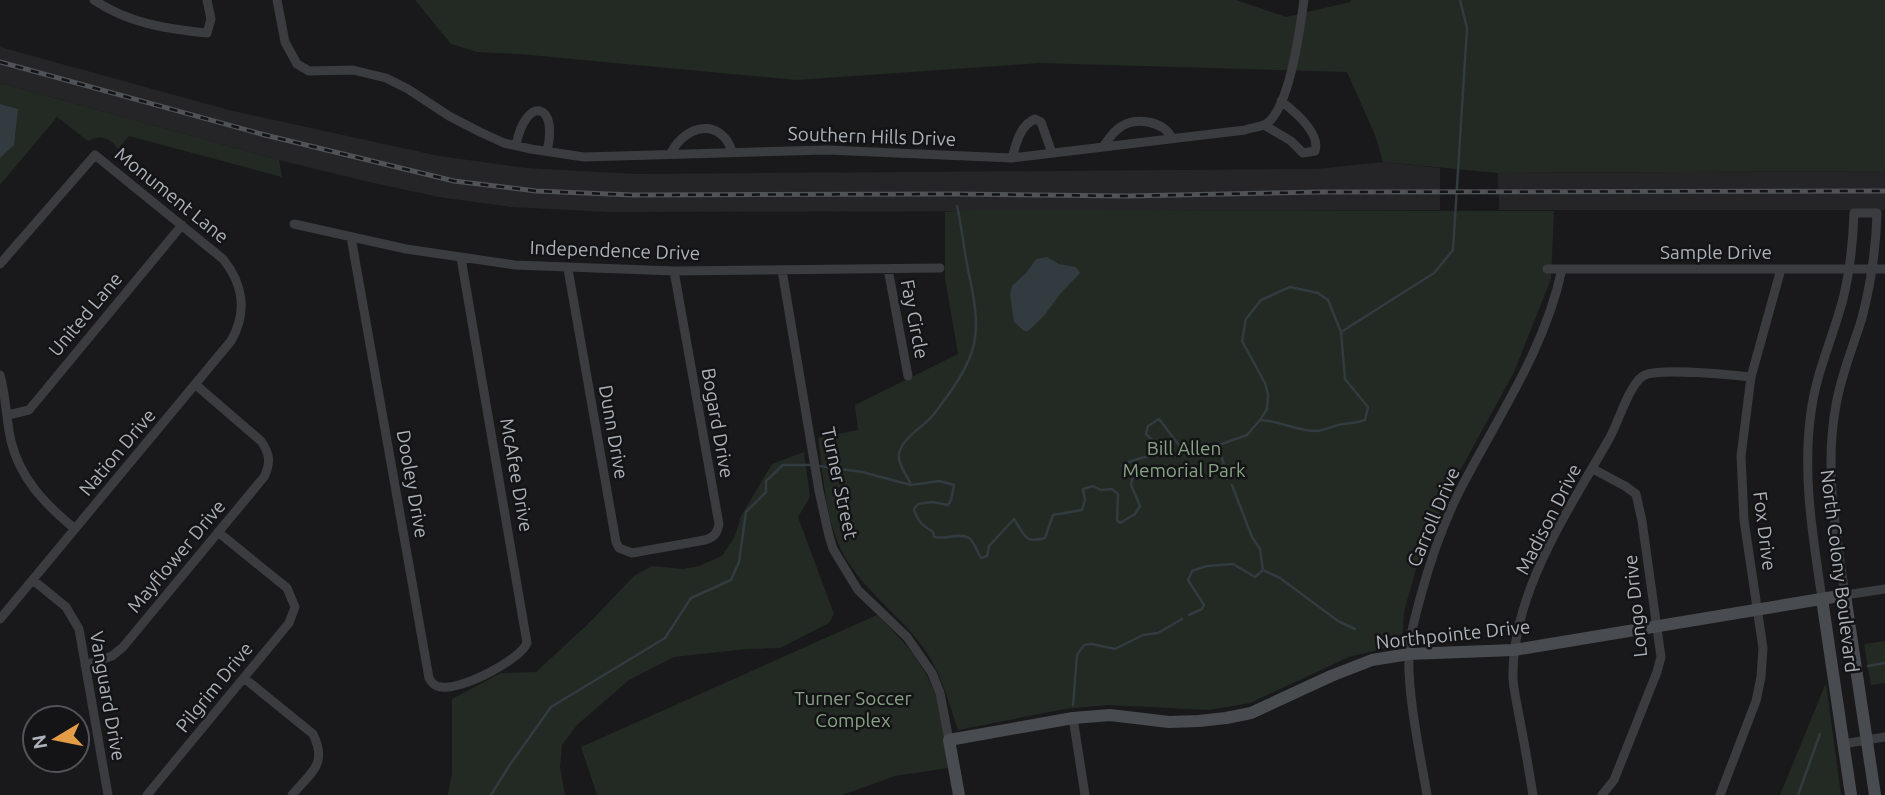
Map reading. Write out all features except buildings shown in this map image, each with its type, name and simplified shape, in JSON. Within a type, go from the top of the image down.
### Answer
[{"type":"street","points":[[94,0],[114,13],[164,29],[207,33],[211,19],[207,0]]},
{"type":"street","name":"Southern Hills Drive","points":[[277,0],[285,42],[297,64],[309,71],[353,71],[386,78],[449,116],[504,143],[584,157],[827,150],[1012,158],[1245,130],[1264,125]]},
{"type":"street","points":[[1281,101],[1300,116],[1316,140],[1315,151],[1303,153],[1291,141],[1264,125],[1273,117],[1281,101],[1293,62],[1304,0]]},
{"type":"street","points":[[516,145],[529,114],[540,110],[548,116],[550,125],[547,151]]},
{"type":"street","points":[[1012,158],[1023,129],[1028,122],[1035,119],[1041,122],[1052,153]]},
{"type":"street","points":[[1103,148],[1121,127],[1137,122],[1160,127],[1170,133],[1172,138]]},
{"type":"street","points":[[671,153],[682,136],[703,129],[724,136],[732,151]]},
{"type":"street","name":"Monument Lane","points":[[0,264],[95,155],[182,225],[230,268],[240,288],[242,300]]},
{"type":"street","name":"North Colony Boulevard","points":[[1851,795],[1808,500],[1807,462],[1811,412],[1817,382],[1843,299],[1849,269],[1854,213],[1877,213],[1873,269],[1861,320],[1842,380],[1832,429],[1830,478],[1875,795]]},
{"type":"street","name":"Independence Drive","points":[[294,224],[461,258],[568,269],[674,271],[940,268]]},
{"type":"street","name":"United Lane","points":[[8,415],[29,410],[182,225]]},
{"type":"street","name":"Dooley Drive","points":[[351,237],[429,678],[441,688],[483,675]]},
{"type":"street","name":"McAfee Drive","points":[[461,258],[527,633],[524,651],[483,675]]},
{"type":"street","name":"Dunn Drive","points":[[568,269],[616,542],[620,548],[632,553],[670,546]]},
{"type":"street","name":"Fay Circle","points":[[888,269],[908,376]]},
{"type":"street","name":"Sample Drive","points":[[1548,269],[1885,269]]},
{"type":"street","name":"Carroll Drive","points":[[1427,795],[1409,654],[1413,624],[1438,538],[1462,486],[1521,380],[1543,331],[1562,269]]},
{"type":"street","name":"Turner Street","points":[[782,270],[818,491],[829,536],[848,576],[870,604],[907,637],[932,673],[940,692],[959,795]]},
{"type":"street","name":"Fox Drive","points":[[1720,795],[1756,701],[1761,677],[1763,648],[1741,487],[1743,428],[1751,377],[1782,270]]},
{"type":"street","name":"Bogard Drive","points":[[670,546],[713,537],[719,524],[674,271]]},
{"type":"street","name":"Nation Drive","points":[[0,619],[196,385],[238,328],[242,300]]},
{"type":"street","name":"Madison Drive","points":[[1533,795],[1513,681],[1514,650],[1530,592],[1546,552],[1616,427],[1634,385],[1644,375],[1723,374],[1751,377]]},
{"type":"street","points":[[0,375],[11,441],[19,466],[41,499],[75,529]]},
{"type":"street","name":"Mayflower Drive","points":[[85,665],[112,656],[123,648],[264,477],[270,460],[267,449],[196,385]]},
{"type":"street","name":"Longo Drive","points":[[1592,469],[1636,494],[1661,657],[1614,780],[1602,795]]},
{"type":"street","name":"Pilgrim Drive","points":[[147,795],[289,623],[295,607],[287,588],[218,532]]},
{"type":"street","name":"Vanguard Drive","points":[[33,580],[66,607],[74,616],[79,629],[108,795]]},
{"type":"street","name":"Northpointe Drive","points":[[949,740],[1073,718],[1110,715],[1189,722],[1226,718],[1251,713],[1372,660],[1409,654],[1514,650],[1885,589]]},
{"type":"street","points":[[244,678],[313,734],[318,746],[320,757],[316,767],[292,795]]},
{"type":"street","points":[[1073,718],[1085,795]]},
{"type":"street","points":[[1843,744],[1885,737]]},
{"type":"shaded area","points":[[0,47],[229,110],[439,156],[526,168],[636,174],[1316,169],[1383,162],[1440,168],[1440,210],[608,212],[511,207],[439,197],[369,182],[0,83]]},
{"type":"shaded area","points":[[0,104],[18,109],[14,145],[0,158]]},
{"type":"shaded area","points":[[1885,171],[1885,210],[1499,210],[1498,173]]},
{"type":"shaded area","points":[[1047,257],[1059,264],[1076,267],[1080,273],[1044,316],[1028,331],[1024,331],[1014,322],[1010,294],[1012,286],[1036,259]]},
{"type":"green space","points":[[415,0],[1236,0],[1286,17],[1351,0],[1885,0],[1885,171],[1498,173],[1383,162],[1375,135],[1347,72],[1040,63],[797,80],[477,52],[451,44]]},
{"type":"green space","points":[[0,83],[279,160],[282,177],[129,136],[118,149],[105,138],[88,141],[57,117],[0,185]]},
{"type":"green space","name":"Bill Allen Memorial Park","points":[[1554,211],[1551,279],[1514,372],[1449,491],[1418,562],[1404,612],[1402,644],[1349,657],[1250,703],[1209,710],[1108,705],[1065,709],[958,730],[942,684],[926,651],[864,584],[840,548],[830,518],[818,438],[858,430],[855,405],[958,354],[945,278],[945,212]]},
{"type":"green space","points":[[804,452],[810,497],[798,517],[834,614],[829,623],[780,648],[674,657],[629,680],[577,725],[562,745],[560,767],[565,795],[448,795],[452,773],[452,699],[501,673],[536,672],[634,576],[652,566],[683,569],[699,566],[722,556],[735,536],[741,516],[772,464]]},
{"type":"green space","name":"Turner Soccer Complex","points":[[877,615],[911,651],[930,682],[940,710],[948,768],[895,776],[842,795],[597,795],[581,747]]},
{"type":"green space","points":[[1885,641],[1885,683],[1871,685],[1864,644]]},
{"type":"green space","points":[[1826,683],[1841,795],[1780,795]]},
{"type":"waterway","points":[[819,466],[862,472],[911,485],[939,481],[954,485],[948,505],[932,502],[918,504],[914,509],[915,513],[921,523],[933,532],[934,537],[969,538],[981,558],[987,556],[989,546],[1014,519],[1029,539],[1045,538],[1053,515],[1082,510],[1085,500],[1083,489],[1093,486],[1101,490],[1112,489],[1118,494],[1117,520],[1120,523],[1135,514],[1140,506],[1131,485],[1134,472],[1122,466],[1156,454],[1157,445],[1146,434],[1148,426],[1159,419],[1185,453],[1247,435],[1260,420],[1316,431],[1365,420],[1368,407],[1345,379],[1341,332],[1434,273],[1453,250],[1467,28],[1460,0]]},
{"type":"waterway","points":[[910,483],[899,461],[901,448],[934,414],[952,390],[967,363],[976,333],[974,302],[957,206]]},
{"type":"waterway","points":[[1260,420],[1267,409],[1268,395],[1265,383],[1242,341],[1246,319],[1261,300],[1290,287],[1318,293],[1328,300],[1341,332]]},
{"type":"waterway","points":[[1219,445],[1227,479]]},
{"type":"waterway","points":[[491,795],[551,707],[665,638],[691,598],[731,580],[739,562],[746,512],[766,492],[766,481],[783,465],[812,465]]},
{"type":"waterway","points":[[1189,615],[1202,609],[1204,605],[1188,580],[1192,571],[1207,566],[1233,564],[1255,577],[1263,570],[1260,549],[1252,537],[1232,485]]},
{"type":"waterway","points":[[1263,570],[1280,578],[1338,621],[1355,629]]},
{"type":"waterway","points":[[1073,705],[1077,655],[1084,645],[1115,649],[1143,635],[1158,633],[1182,619]]},
{"type":"waterway","points":[[1868,666],[1885,663]]},
{"type":"waterway","points":[[1798,795],[1820,734]]},
{"type":"railway","points":[[0,62],[265,135],[454,181],[536,191],[633,195],[1127,196],[1320,192],[1885,191]]}]
